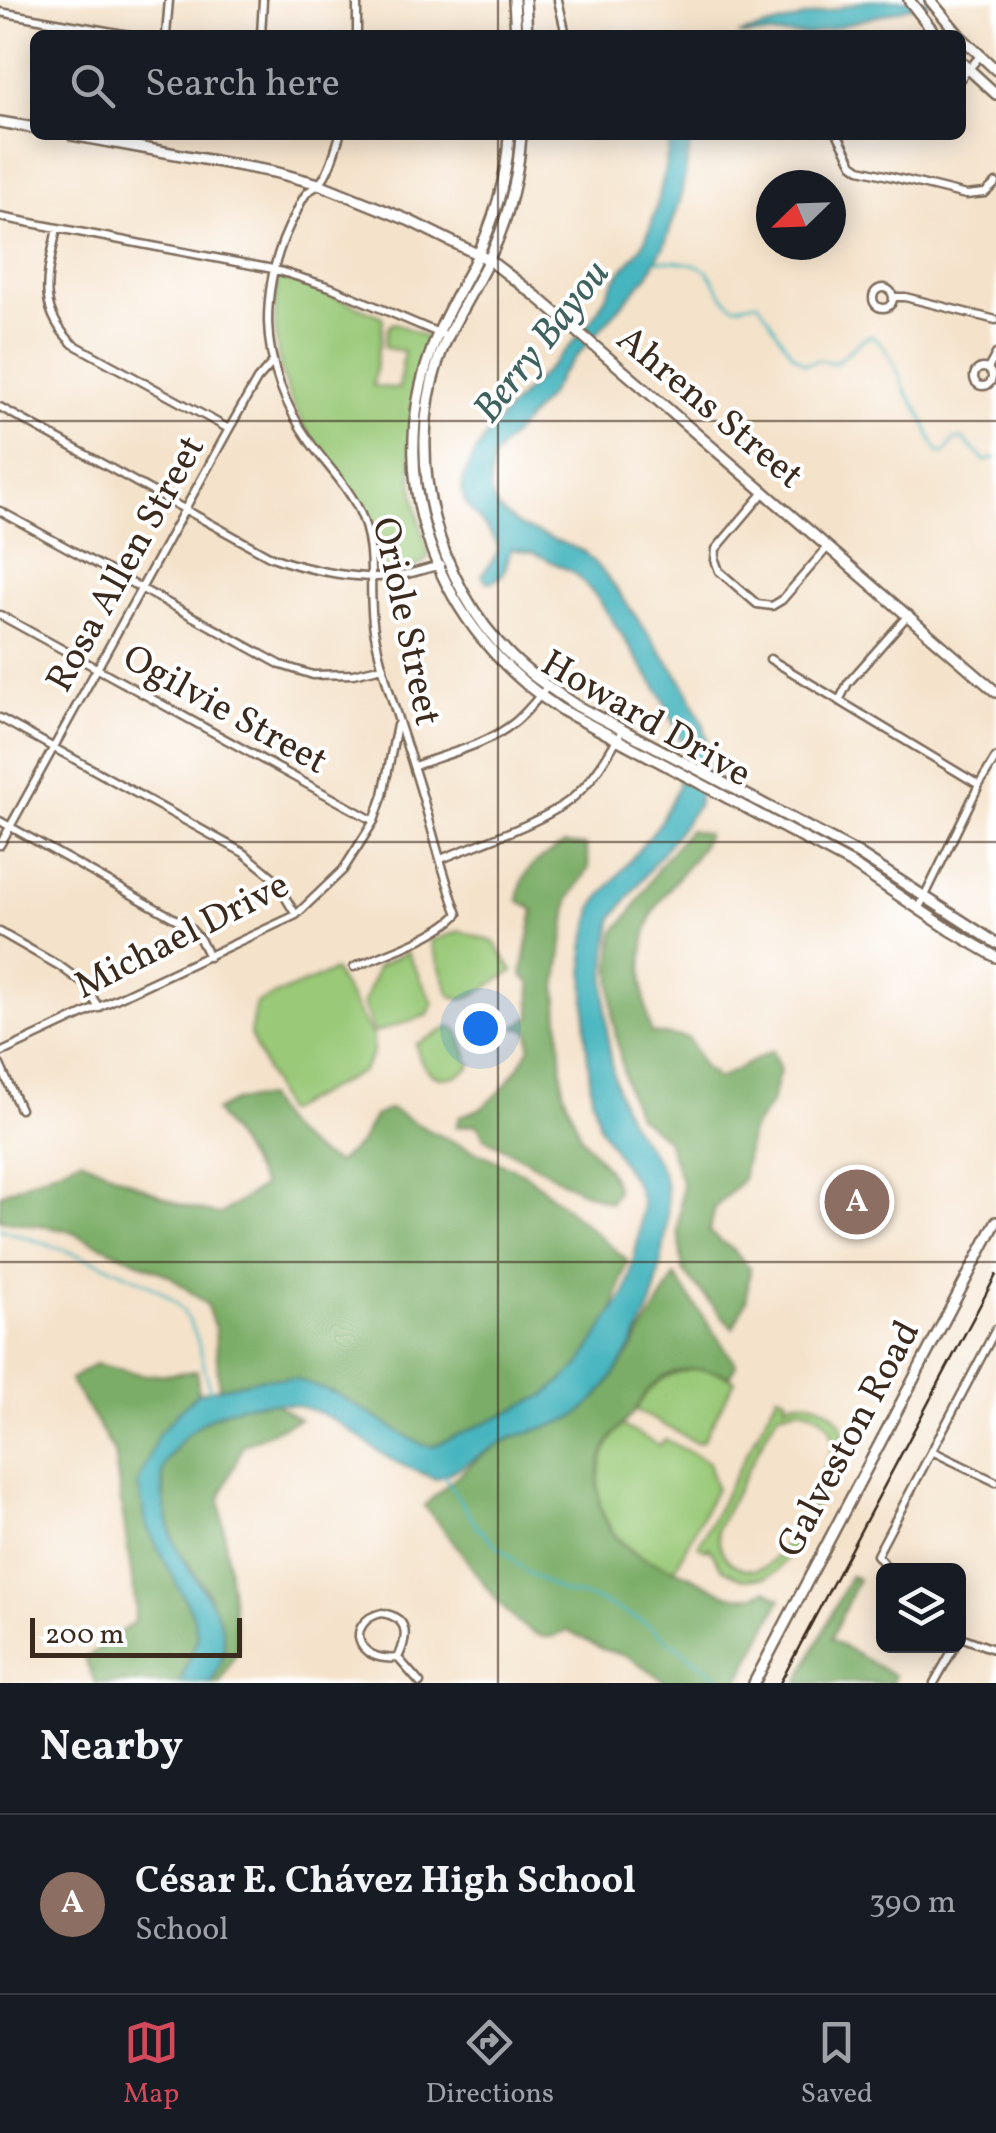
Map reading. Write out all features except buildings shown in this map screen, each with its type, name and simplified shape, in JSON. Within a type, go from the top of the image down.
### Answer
[{"type":"main road","points":[[514,0],[516,30]]},
{"type":"main road","points":[[525,0],[527,30]]},
{"type":"main road","points":[[910,0],[932,30]]},
{"type":"main road","points":[[930,0],[955,30]]},
{"type":"main road","points":[[966,42],[996,70]]},
{"type":"main road","points":[[966,72],[996,94]]},
{"type":"main road","points":[[0,122],[30,127]]},
{"type":"main road","name":"Ahrens Street","points":[[99,140],[319,184],[408,220],[489,260],[765,491],[996,692]]},
{"type":"main road","name":"Howard Drive","points":[[509,140],[501,192],[443,335],[427,406],[424,450],[432,510],[450,562],[471,605],[510,654],[547,687],[856,853],[950,930],[996,957]]},
{"type":"main road","name":"Howard Drive","points":[[520,140],[511,204],[489,260],[425,368],[415,410],[414,472],[421,514],[449,590],[478,636],[540,696],[996,943]]},
{"type":"main road","points":[[414,472],[426,472]]},
{"type":"main road","points":[[478,636],[488,629]]},
{"type":"main road","points":[[766,819],[772,808]]},
{"type":"main road","points":[[852,864],[856,853]]},
{"type":"main road","name":"Galveston Road","points":[[754,1683],[996,1222]]},
{"type":"street","points":[[166,30],[169,0]]},
{"type":"street","points":[[261,30],[263,0]]},
{"type":"street","points":[[357,0],[357,30]]},
{"type":"street","points":[[558,0],[565,30]]},
{"type":"street","points":[[0,12],[101,30]]},
{"type":"street","points":[[966,68],[980,56]]},
{"type":"street","name":"Oriole Street","points":[[338,140],[319,184],[308,191],[300,205],[273,269],[268,321],[272,363],[288,406],[357,506],[370,539],[372,614],[382,666],[458,914],[453,921],[419,940],[354,968]]},
{"type":"street","points":[[840,140],[852,164],[860,169],[966,195],[985,193],[996,184]]},
{"type":"street","points":[[0,217],[273,269],[330,287],[443,335]]},
{"type":"street","points":[[58,228],[46,287],[50,314],[62,333],[73,344],[230,429]]},
{"type":"street","points":[[893,297],[904,296],[996,320]]},
{"type":"street","points":[[988,369],[996,354]]},
{"type":"street","name":"Rosa Allen Street","points":[[0,844],[230,429],[272,363]]},
{"type":"street","points":[[0,407],[268,556],[295,566],[373,576],[402,575],[450,562]]},
{"type":"street","points":[[765,491],[716,549],[715,560],[719,571],[757,604],[772,606],[782,600],[829,546]]},
{"type":"street","points":[[0,511],[281,666],[313,675],[353,674],[382,666]]},
{"type":"street","points":[[839,702],[848,683],[909,614]]},
{"type":"street","name":"Ogilvie Street","points":[[0,615],[374,821]]},
{"type":"street","points":[[770,659],[980,785]]},
{"type":"street","points":[[414,766],[506,728],[547,687]]},
{"type":"street","points":[[0,718],[244,852],[273,878],[296,915]]},
{"type":"street","name":"Michael Drive","points":[[0,1053],[296,915],[343,870],[374,821],[398,722]]},
{"type":"street","points":[[441,858],[556,810],[575,797],[602,765],[623,729]]},
{"type":"street","points":[[921,903],[996,757]]},
{"type":"street","points":[[0,820],[188,926],[209,958]]},
{"type":"street","points":[[0,932],[61,966],[84,984],[99,1008]]},
{"type":"street","points":[[0,1065],[20,1109]]},
{"type":"street","points":[[884,1563],[878,1555],[996,1329]]},
{"type":"street","points":[[987,1346],[996,1351]]},
{"type":"street","points":[[932,1451],[996,1482]]},
{"type":"street","points":[[398,1658],[406,1640],[402,1623],[387,1614],[369,1618],[360,1630],[364,1650],[374,1657],[398,1658],[420,1683]]},
{"type":"street","points":[[966,1639],[996,1650]]},
{"type":"street","points":[[934,1683],[950,1653]]},
{"type":"green space","points":[[281,277],[381,316],[373,386],[399,389],[404,351],[385,348],[389,326],[395,323],[428,338],[415,397],[410,449],[415,500],[429,555],[414,568],[378,567],[365,514],[311,437],[291,400],[276,343],[275,303]]},
{"type":"green space","points":[[689,830],[707,834],[655,909],[644,946],[643,989],[651,1033],[688,1038],[704,1068],[718,1079],[772,1051],[780,1070],[771,1103],[751,1131],[742,1180],[715,1208],[709,1232],[750,1269],[746,1301],[733,1328],[683,1271],[678,1228],[682,1184],[667,1140],[637,1115],[626,1086],[613,1021],[614,933]]},
{"type":"green space","points":[[565,844],[586,846],[589,868],[569,899],[557,988],[563,1090],[581,1137],[616,1186],[610,1203],[572,1187],[485,1138],[477,1124],[456,1127],[460,1116],[482,1108],[500,1092],[530,1047],[529,1030],[515,1028],[531,1016],[531,984],[522,974],[534,910],[518,900],[523,879],[533,865]]},
{"type":"green space","points":[[460,931],[494,942],[513,971],[462,1000],[450,995],[430,941]]},
{"type":"green space","points":[[407,952],[433,1003],[428,1015],[374,1033],[363,1004],[378,966]]},
{"type":"green space","points":[[334,971],[373,1037],[373,1053],[363,1071],[284,1112],[250,1034],[256,1003]]},
{"type":"green space","points":[[451,1027],[458,1031],[471,1066],[452,1076],[436,1076],[423,1064],[416,1044]]},
{"type":"green space","points":[[266,1097],[295,1136],[337,1163],[360,1143],[374,1116],[390,1109],[526,1174],[627,1260],[612,1316],[579,1366],[546,1395],[432,1447],[418,1443],[337,1394],[264,1378],[219,1388],[215,1328],[206,1304],[170,1276],[66,1230],[0,1220],[0,1194],[81,1159],[181,1205],[219,1215],[263,1186],[215,1111],[234,1101]]},
{"type":"green space","points":[[675,1276],[736,1364],[730,1376],[710,1370],[679,1371],[651,1387],[609,1442],[600,1467],[598,1494],[611,1531],[635,1554],[727,1594],[755,1595],[766,1590],[781,1599],[738,1683],[668,1683],[629,1657],[602,1649],[568,1631],[548,1637],[533,1633],[509,1614],[424,1506],[463,1470],[496,1447],[571,1418],[592,1403],[632,1350]]},
{"type":"green space","points":[[95,1364],[145,1375],[197,1371],[198,1393],[179,1411],[138,1484],[193,1615],[198,1637],[180,1683],[95,1683],[85,1659],[133,1623],[136,1607],[114,1452],[70,1380]]},
{"type":"green space","points":[[691,1369],[711,1369],[735,1380],[703,1441],[697,1443],[636,1410],[658,1382]]},
{"type":"green space","points":[[778,1394],[787,1398],[785,1404],[811,1402],[828,1409],[843,1432],[840,1455],[790,1554],[776,1572],[743,1579],[722,1568],[709,1547],[706,1550],[698,1546]],"holes":[[[807,1410],[829,1426],[833,1439],[829,1458],[776,1556],[758,1569],[739,1567],[722,1552],[717,1529],[779,1413]]]},
{"type":"green space","points":[[273,1402],[299,1419],[243,1445],[220,1498],[238,1649],[220,1683],[211,1683],[225,1652],[208,1593],[175,1545],[165,1508],[162,1467],[189,1431],[214,1416],[238,1406]]},
{"type":"green space","points":[[621,1425],[660,1446],[665,1439],[708,1462],[716,1488],[675,1569],[650,1561],[629,1548],[603,1514],[598,1493],[600,1471],[607,1448]]},
{"type":"green space","points":[[850,1576],[858,1579],[831,1639],[895,1676],[891,1683],[798,1683]]},
{"type":"water","points":[[867,0],[936,0],[826,30],[756,30]]},
{"type":"water","points":[[670,140],[691,140],[680,201],[665,244],[648,275],[500,449],[493,459],[490,479],[498,509],[519,526],[583,551],[607,576],[684,684],[704,726],[709,751],[697,806],[613,918],[606,966],[606,1021],[620,1099],[658,1163],[666,1190],[667,1227],[652,1302],[621,1364],[591,1404],[564,1422],[509,1439],[436,1479],[392,1460],[330,1418],[296,1406],[243,1406],[218,1414],[194,1429],[165,1464],[164,1505],[176,1546],[219,1620],[224,1648],[211,1683],[180,1683],[198,1637],[193,1615],[147,1527],[138,1484],[158,1435],[198,1393],[264,1378],[296,1379],[337,1394],[418,1443],[432,1447],[546,1395],[579,1366],[626,1292],[642,1204],[638,1188],[599,1126],[592,1096],[586,1041],[584,948],[594,905],[657,827],[677,789],[685,750],[663,698],[599,600],[576,574],[534,553],[512,549],[502,575],[487,582],[482,575],[496,556],[497,545],[466,504],[462,488],[470,463],[495,425],[596,314],[617,277],[642,246],[658,202]]},
{"type":"waterway","points":[[657,260],[706,270],[723,296],[735,306],[758,302],[786,345],[806,364],[818,360],[835,363],[862,340],[871,336],[878,340],[888,352],[939,453],[945,453],[954,440],[963,439],[985,461],[996,458]]},
{"type":"waterway","points":[[0,1229],[95,1261],[165,1294],[191,1325],[210,1392]]},
{"type":"waterway","points":[[443,1474],[478,1528],[528,1573],[563,1592],[595,1599],[644,1622],[727,1683]]},
{"type":"railway","points":[[780,1683],[996,1275]]},
{"type":"place","name":"César E. Chávez High School","points":[[857,1202]]},
{"type":"water label","name":"Berry Bayou","points":[[540,340]]}]
